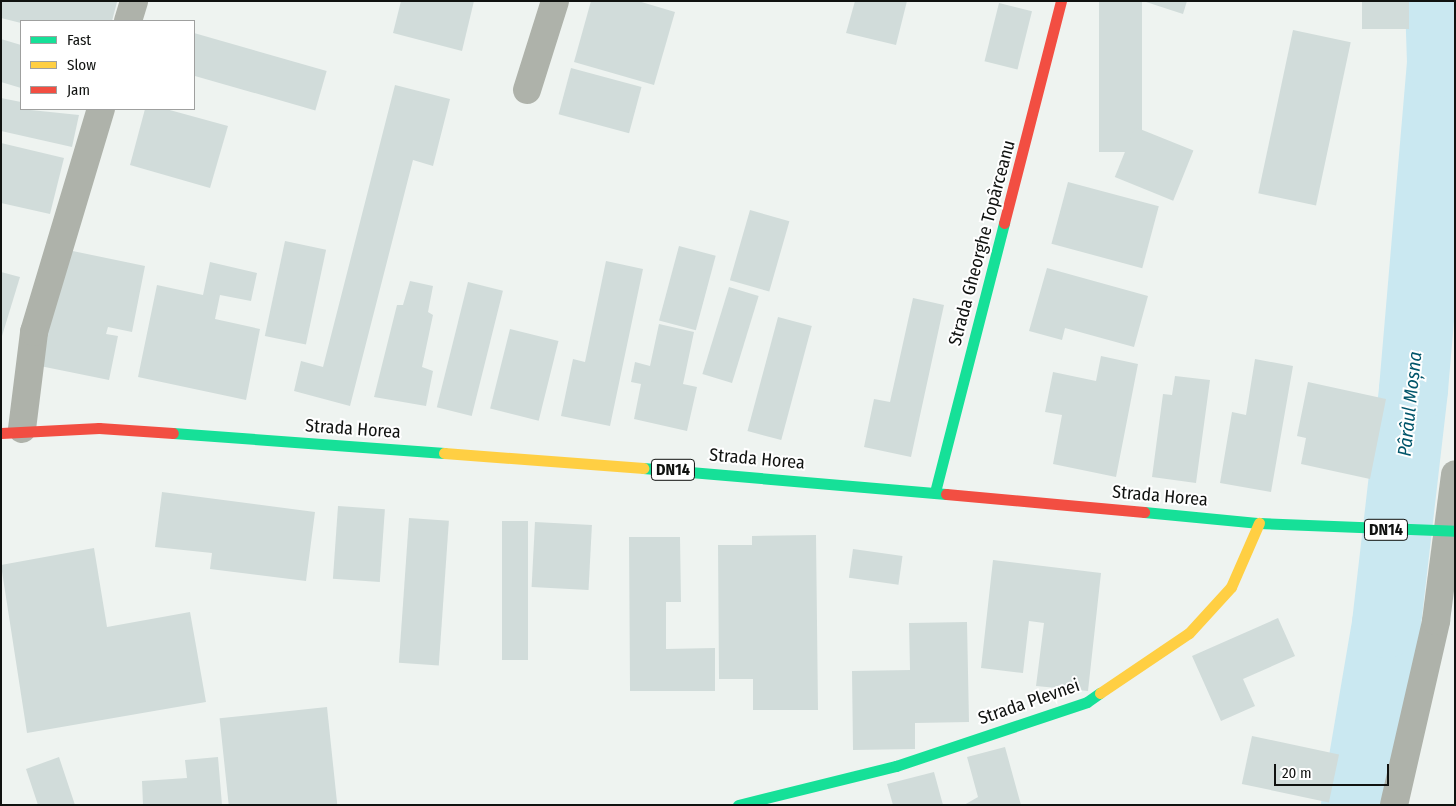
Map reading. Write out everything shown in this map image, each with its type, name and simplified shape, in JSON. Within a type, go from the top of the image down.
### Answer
[{"type":"main road","name":"Strada Gheorghe Topârceanu","points":[[935,492],[1061,1]]},
{"type":"main road","name":"Strada Horea","points":[[12,431],[99,428],[935,492],[1259,523],[1444,531]]},
{"type":"main road","name":"Strada Plevnei","points":[[738,805],[896,766],[1087,702],[1189,633],[1231,587],[1259,523]]},
{"type":"street","points":[[128,20],[134,1]]},
{"type":"street","points":[[527,90],[555,1]]},
{"type":"street","points":[[12,431],[34,332],[101,110]]},
{"type":"street","points":[[1394,805],[1436,621],[1444,531],[1455,474]]},
{"type":"building","points":[[1,1],[117,2],[112,20],[20,20],[20,23],[1,18]]},
{"type":"building","points":[[401,1],[474,1],[462,51],[393,33]]},
{"type":"building","points":[[591,1],[638,1],[675,12],[654,85],[574,62]]},
{"type":"building","points":[[855,1],[907,1],[896,45],[846,33]]},
{"type":"building","points":[[1099,1],[1142,1],[1142,152],[1099,152]]},
{"type":"building","points":[[1143,1],[1187,1],[1183,14]]},
{"type":"building","points":[[1362,1],[1409,1],[1409,29],[1362,29]]},
{"type":"building","points":[[999,3],[1032,11],[1017,69],[984,61]]},
{"type":"building","points":[[1293,30],[1351,42],[1316,206],[1258,193]]},
{"type":"building","points":[[195,33],[327,71],[315,110],[195,76]]},
{"type":"building","points":[[1,39],[20,45],[20,88],[1,82]]},
{"type":"building","points":[[571,68],[642,87],[629,133],[559,114]]},
{"type":"building","points":[[395,85],[450,99],[433,166],[413,160],[350,406],[294,391],[301,361],[323,367]]},
{"type":"building","points":[[1,98],[20,102],[20,110],[79,115],[72,147],[1,131]]},
{"type":"building","points":[[145,110],[170,110],[228,126],[210,188],[130,165]]},
{"type":"building","points":[[1135,127],[1193,151],[1173,201],[1115,177]]},
{"type":"building","points":[[1,143],[64,158],[50,214],[1,203]]},
{"type":"building","points":[[1068,182],[1159,206],[1142,268],[1051,244]]},
{"type":"building","points":[[750,210],[789,221],[769,291],[730,280]]},
{"type":"building","points":[[285,241],[326,250],[306,345],[265,336]]},
{"type":"building","points":[[679,246],[716,256],[696,330],[659,320]]},
{"type":"building","points":[[63,249],[145,266],[132,332],[108,327],[106,334],[118,336],[109,380],[40,366]]},
{"type":"building","points":[[606,261],[643,269],[610,426],[561,416],[573,359],[585,362]]},
{"type":"building","points":[[210,262],[257,273],[251,301],[220,295],[215,319],[260,329],[246,400],[138,377],[157,285],[203,295]]},
{"type":"building","points":[[1047,268],[1148,296],[1134,347],[1065,328],[1062,340],[1029,331]]},
{"type":"building","points":[[1,272],[20,277],[2,336],[1,336]]},
{"type":"building","points":[[410,281],[433,286],[428,312],[433,315],[422,367],[433,371],[426,406],[374,397],[397,305],[403,305]]},
{"type":"building","points":[[468,282],[503,291],[472,416],[437,407]]},
{"type":"building","points":[[729,287],[759,296],[732,383],[702,374]]},
{"type":"building","points":[[913,298],[944,305],[911,457],[864,447],[874,399],[890,402]]},
{"type":"building","points":[[778,317],[812,326],[781,440],[747,431]]},
{"type":"building","points":[[659,324],[694,332],[683,384],[697,387],[687,431],[634,419],[641,384],[631,382],[635,362],[650,366]]},
{"type":"building","points":[[510,329],[559,341],[539,421],[490,409]]},
{"type":"building","points":[[1101,356],[1138,364],[1116,477],[1053,464],[1062,415],[1045,412],[1053,372],[1096,381]]},
{"type":"building","points":[[1255,359],[1293,366],[1271,492],[1220,483],[1232,412],[1246,415]]},
{"type":"building","points":[[1175,376],[1210,380],[1196,483],[1152,477],[1163,394],[1172,395]]},
{"type":"building","points":[[1308,382],[1386,399],[1370,479],[1301,464],[1306,438],[1297,436]]},
{"type":"building","points":[[162,492],[315,512],[306,581],[210,569],[212,553],[155,547]]},
{"type":"building","points":[[338,506],[385,509],[380,582],[333,579]]},
{"type":"building","points":[[409,518],[449,521],[439,665],[399,663]]},
{"type":"building","points":[[502,521],[528,521],[528,660],[502,660]]},
{"type":"building","points":[[535,522],[592,525],[589,590],[532,587]]},
{"type":"building","points":[[816,535],[818,710],[753,710],[753,679],[719,679],[718,545],[752,545],[752,536]]},
{"type":"building","points":[[629,537],[680,537],[681,602],[666,602],[666,649],[715,648],[715,691],[630,691]]},
{"type":"building","points":[[94,548],[107,627],[190,612],[206,702],[27,733],[1,565]]},
{"type":"building","points":[[853,549],[903,556],[898,585],[849,578]]},
{"type":"building","points":[[993,560],[1101,573],[1088,691],[1036,686],[1044,623],[1029,621],[1023,673],[981,668]]},
{"type":"building","points":[[1278,618],[1295,656],[1243,679],[1255,706],[1221,721],[1192,656]]},
{"type":"building","points":[[967,622],[969,722],[915,723],[915,749],[853,750],[852,671],[910,670],[909,623]]},
{"type":"building","points":[[327,707],[337,805],[229,805],[220,718]]},
{"type":"building","points":[[1252,736],[1339,755],[1329,802],[1242,784]]},
{"type":"building","points":[[1005,747],[1021,805],[964,805],[978,797],[967,757]]},
{"type":"building","points":[[59,757],[75,805],[38,805],[26,769]]},
{"type":"building","points":[[218,757],[222,805],[143,805],[142,781],[187,778],[185,760]]},
{"type":"building","points":[[934,772],[943,805],[893,805],[887,784]]},
{"type":"waterway","name":"Pârâul Moșna","points":[[1355,805],[1386,623],[1413,389],[1441,62],[1439,1]]},
{"type":"traffic: fast","points":[[935,492],[1004,223]]},
{"type":"traffic: fast","points":[[173,433],[444,453]]},
{"type":"traffic: fast","points":[[643,468],[946,494]]},
{"type":"traffic: fast","points":[[1144,512],[1259,523],[1455,531]]},
{"type":"traffic: fast","points":[[738,805],[896,766],[1087,702],[1100,693]]},
{"type":"traffic: slow","points":[[444,453],[643,468]]},
{"type":"traffic: slow","points":[[1100,693],[1189,633],[1231,587],[1259,523]]},
{"type":"traffic: jam","points":[[1004,223],[1061,1]]},
{"type":"traffic: jam","points":[[1,433],[99,428],[173,433]]},
{"type":"traffic: jam","points":[[946,494],[1144,512]]}]
